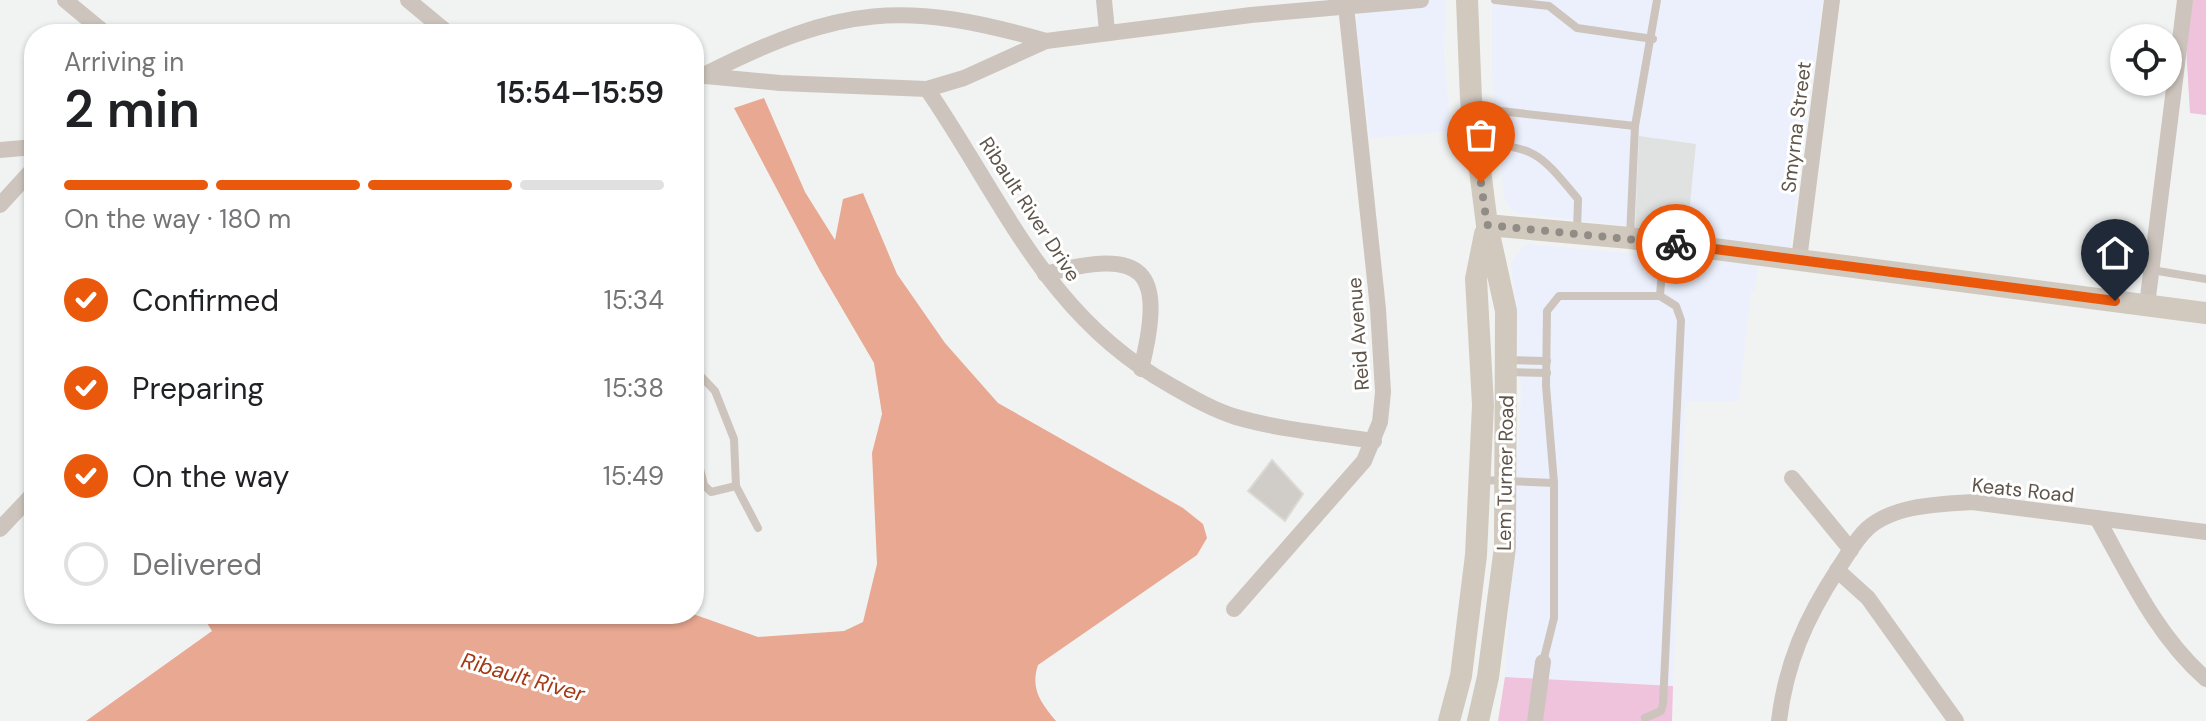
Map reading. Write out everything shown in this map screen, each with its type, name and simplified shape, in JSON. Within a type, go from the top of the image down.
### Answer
[{"type":"main road","name":"Lem Turner Road","points":[[1467,0],[1472,108],[1487,225],[1506,311],[1507,366],[1507,481],[1498,600],[1478,721]]},
{"type":"main road","name":"Lem Turner Road","points":[[1449,721],[1471,608],[1483,405],[1476,279],[1487,225]]},
{"type":"main road","points":[[1487,225],[1664,242],[2206,313]]},
{"type":"street","points":[[65,0],[94,24]]},
{"type":"street","points":[[408,0],[437,24]]},
{"type":"street","points":[[1104,0],[1107,31]]},
{"type":"street","points":[[704,74],[780,83],[927,89],[964,78],[1046,41],[1251,8],[1346,6],[1421,0]]},
{"type":"street","name":"Smyrna Street","points":[[1799,260],[1832,0]]},
{"type":"street","points":[[2147,305],[2185,0]]},
{"type":"street","name":"Reid Avenue","points":[[1234,609],[1347,483],[1364,461],[1374,441],[1383,392],[1378,309],[1346,6]]},
{"type":"street","points":[[704,72],[774,40],[876,12],[926,12],[996,25],[1046,41]]},
{"type":"street","name":"Ribault River Drive","points":[[927,89],[1045,274],[1095,334],[1141,369],[1234,416],[1374,441]]},
{"type":"street","points":[[0,150],[24,148]]},
{"type":"street","points":[[0,205],[24,179]]},
{"type":"street","points":[[1045,274],[1091,262],[1115,262],[1132,269],[1145,282],[1153,299],[1152,324],[1141,369]]},
{"type":"street","points":[[1792,478],[1851,550]]},
{"type":"street","name":"Keats Road","points":[[1779,721],[1790,660],[1804,626],[1837,570],[1868,528],[1898,513],[1934,504],[1972,502],[2206,532]]},
{"type":"street","points":[[0,529],[24,504]]},
{"type":"street","points":[[2097,518],[2148,610],[2173,647],[2206,679]]},
{"type":"street","points":[[1837,570],[1868,598],[1956,721]]},
{"type":"street","points":[[1535,721],[1543,662]]},
{"type":"street","points":[[1543,662],[1545,721]]},
{"type":"lane","points":[[1495,0],[1530,2],[1556,10],[1577,28],[1653,39]]},
{"type":"lane","points":[[1630,238],[1635,126],[1653,39],[1657,0]]},
{"type":"lane","points":[[1472,108],[1635,126]]},
{"type":"lane","points":[[1476,143],[1517,145],[1534,152],[1578,199],[1577,232]]},
{"type":"lane","points":[[1660,296],[1664,242]]},
{"type":"lane","points":[[2152,270],[2206,279]]},
{"type":"lane","points":[[1543,662],[1554,618],[1554,483],[1547,373],[1547,311],[1559,296],[1660,296],[1676,306],[1681,320],[1678,408],[1668,542],[1663,704],[1661,711],[1645,718]]},
{"type":"lane","points":[[1507,366],[1547,361]]},
{"type":"lane","points":[[1507,366],[1547,373]]},
{"type":"lane","points":[[704,379],[715,391],[734,439],[736,486],[758,528]]},
{"type":"lane","points":[[1480,480],[1554,483]]},
{"type":"lane","points":[[704,485],[711,492],[736,486]]},
{"type":"shaded area","points":[[1361,0],[1446,0],[1444,52],[1451,131],[1370,138],[1356,23]]},
{"type":"shaded area","points":[[1492,0],[1823,0],[1790,250],[1687,234],[1696,144],[1639,137],[1635,227],[1515,213],[1504,199],[1492,78]]},
{"type":"shaded area","points":[[2192,0],[2206,0],[2206,115],[2190,113],[2186,46]]},
{"type":"shaded area","points":[[1639,136],[1696,144],[1687,234],[1635,227]]},
{"type":"shaded area","points":[[1529,244],[1758,265],[1755,291],[1751,290],[1739,401],[1685,401],[1673,686],[1505,677],[1521,394],[1511,262],[1522,246]]},
{"type":"shaded area","points":[[1505,677],[1673,686],[1672,721],[1498,721]]},
{"type":"water","name":"Ribault River","points":[[764,98],[805,192],[835,240],[843,199],[863,193],[897,274],[945,343],[998,403],[1183,508],[1203,524],[1207,538],[1197,555],[1038,665],[1036,689],[1056,721],[86,721],[212,631],[208,624],[704,624],[704,618],[758,637],[844,631],[863,622],[877,564],[872,453],[882,414],[874,363],[819,269],[734,108]]},
{"type":"building","points":[[1272,460],[1303,494],[1285,521],[1248,491]]},
{"type":"way so far","points":[[1481,183],[1487,225],[1676,244]]},
{"type":"route","points":[[1676,244],[2115,301]]}]
